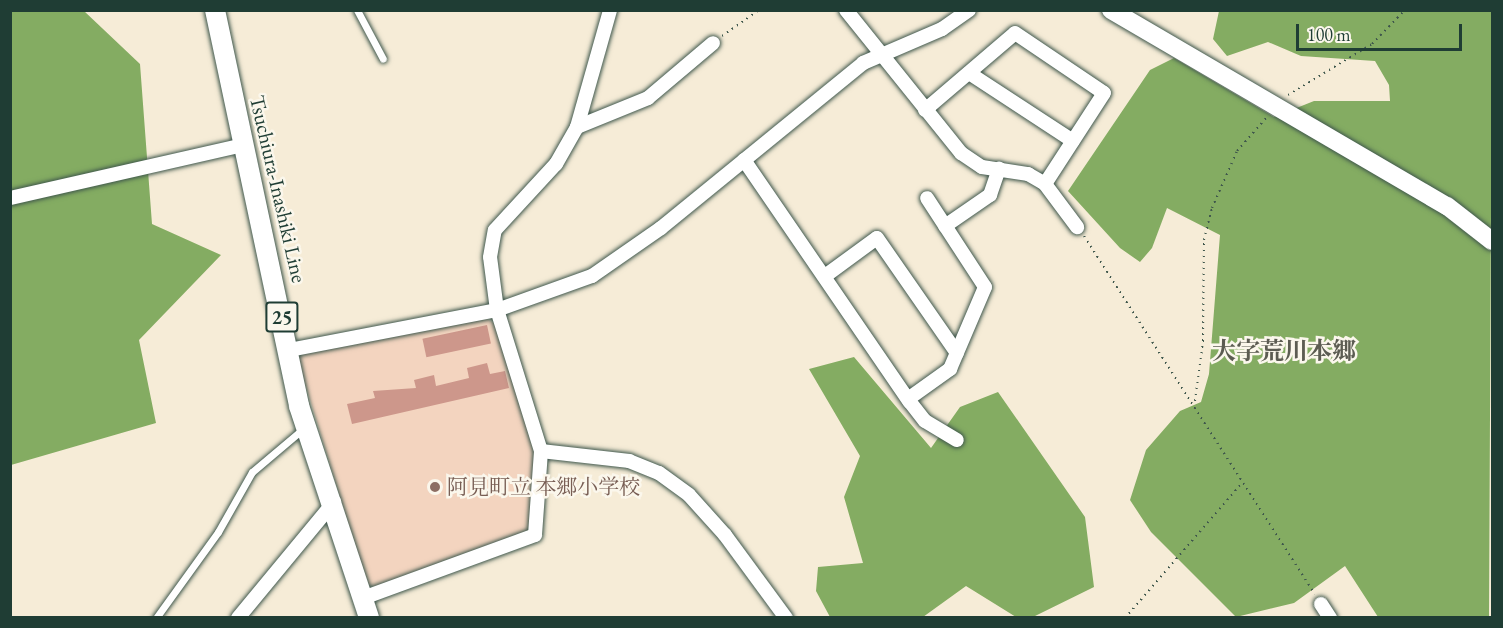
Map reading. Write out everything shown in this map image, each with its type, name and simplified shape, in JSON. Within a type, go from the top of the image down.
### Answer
[{"type":"main road","name":"Tsuchiura-Inashiki Line","points":[[215,10],[306,426],[334,502],[369,618]]},
{"type":"street","points":[[363,598],[535,535],[541,451],[497,310],[489,257],[495,230],[556,164],[577,127],[610,10]]},
{"type":"street","points":[[846,10],[961,153],[999,169],[1045,184],[1077,227]]},
{"type":"street","points":[[289,350],[497,310],[592,276],[881,53],[942,29],[969,10]]},
{"type":"street","points":[[1114,12],[1447,206],[1492,241]]},
{"type":"street","points":[[925,111],[1015,33],[1104,93],[1045,184]]},
{"type":"street","points":[[577,127],[648,98],[713,43]]},
{"type":"street","points":[[969,73],[1072,141]]},
{"type":"street","points":[[10,198],[243,145]]},
{"type":"street","points":[[744,160],[908,399],[925,421],[957,440]]},
{"type":"street","points":[[945,226],[990,195],[999,169]]},
{"type":"street","points":[[908,399],[950,369],[985,287],[927,198]]},
{"type":"street","points":[[825,276],[877,238],[957,353]]},
{"type":"street","points":[[541,451],[629,461],[658,473],[689,495],[725,535],[786,618]]},
{"type":"street","points":[[238,618],[334,502]]},
{"type":"street","points":[[1321,604],[1329,618]]},
{"type":"lane","points":[[357,10],[383,59]]},
{"type":"lane","points":[[156,618],[218,532],[252,472],[306,426]]},
{"type":"path","points":[[713,43],[759,10]]},
{"type":"path","points":[[1195,401],[1203,341],[1204,240],[1212,208],[1237,151],[1294,89],[1372,44],[1405,10]]},
{"type":"path","points":[[1077,227],[1195,401],[1242,483],[1321,604]]},
{"type":"path","points":[[1125,618],[1242,483]]},
{"type":"shaded area","name":"阿見町立 本郷小学校","points":[[481,316],[494,323],[536,452],[529,531],[374,587],[367,584],[296,354]]},
{"type":"green space","points":[[11,11],[84,11],[140,64],[152,224],[221,255],[139,340],[156,423],[11,465]]},
{"type":"green space","points":[[1219,11],[1492,11],[1489,618],[1378,617],[1345,566],[1294,603],[1236,617],[1151,532],[1130,500],[1146,450],[1180,411],[1201,402],[1209,374],[1220,235],[1167,208],[1152,248],[1140,262],[1120,248],[1068,191],[1150,70],[1174,58],[1274,117],[1314,101],[1390,101],[1389,85],[1375,61],[1301,56],[1268,42],[1227,56],[1213,39]]},
{"type":"green space","points":[[854,357],[931,448],[960,407],[998,392],[1085,517],[1094,587],[1033,617],[1016,617],[966,586],[923,617],[830,617],[816,591],[818,567],[863,563],[844,497],[860,456],[809,369]]},
{"type":"building","points":[[487,325],[491,344],[426,357],[422,339]]},
{"type":"building","points":[[487,363],[490,374],[505,371],[509,388],[352,424],[347,404],[375,398],[373,391],[416,388],[414,380],[434,375],[436,386],[469,378],[467,368]]},
{"type":"place","name":"阿見町立 本郷小学校","points":[[435,487]]},
{"type":"district","name":"大字荒川本郷","points":[[1284,351]]}]
